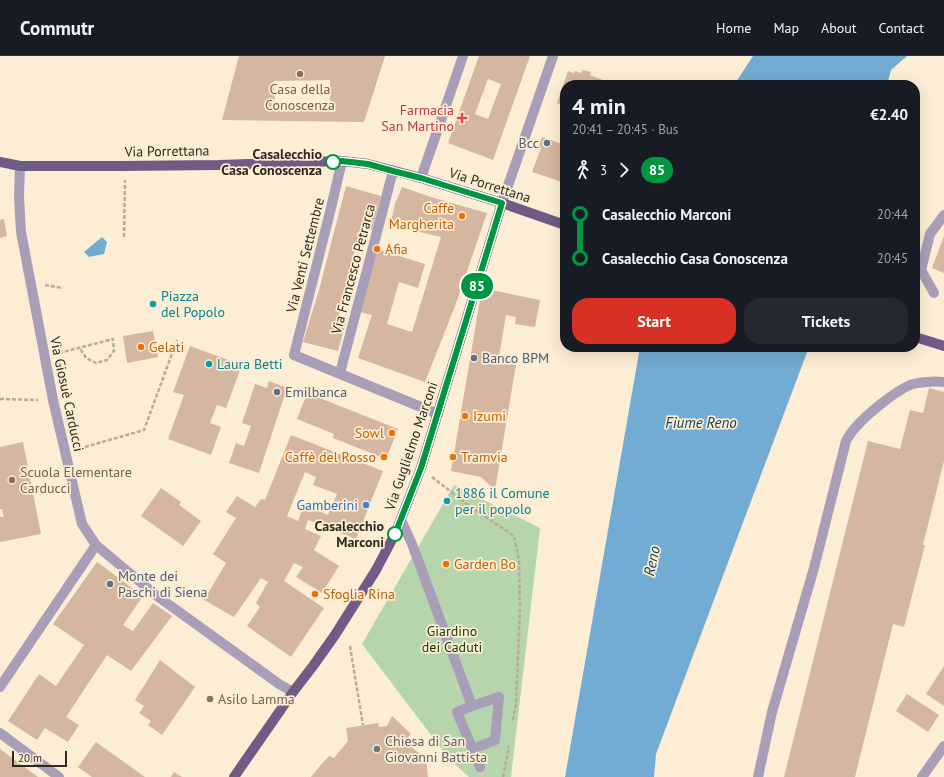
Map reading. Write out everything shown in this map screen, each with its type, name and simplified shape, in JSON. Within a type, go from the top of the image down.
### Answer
[{"type":"main road","name":"Via Porrettana","points":[[0,162],[20,166],[184,165],[342,161],[368,164],[421,178],[502,203],[560,223]]},
{"type":"main road","name":"Via Guglielmo Marconi","points":[[234,777],[293,692],[326,648],[357,601],[376,570],[401,520],[421,468],[502,203]]},
{"type":"main road","points":[[920,339],[944,346]]},
{"type":"street","points":[[421,178],[463,56]]},
{"type":"street","points":[[502,203],[553,56]]},
{"type":"street","name":"Via Venti Settembre","points":[[340,374],[294,355],[342,161]]},
{"type":"street","name":"Via Giosuè Carducci","points":[[20,166],[19,197],[21,232],[53,400],[82,524],[96,544],[157,596],[278,684],[293,692]]},
{"type":"street","name":"Via Francesco Petrarca","points":[[340,374],[393,171]]},
{"type":"street","points":[[934,293],[921,270],[930,234],[944,215]]},
{"type":"street","points":[[340,374],[438,414]]},
{"type":"street","points":[[758,777],[772,712],[814,568],[846,440],[855,428],[869,414],[910,385],[934,381],[944,382]]},
{"type":"street","points":[[401,520],[412,544],[472,706]]},
{"type":"street","points":[[0,687],[96,544]]},
{"type":"street","points":[[473,749],[495,740],[499,697],[458,712],[480,767]]},
{"type":"street","points":[[0,733],[59,777]]},
{"type":"street","points":[[922,777],[944,746]]},
{"type":"path","points":[[124,237],[125,192]]},
{"type":"path","points":[[44,356],[113,339],[114,352],[107,360],[96,363],[86,358],[79,348]]},
{"type":"path","points":[[85,447],[144,430],[177,340]]},
{"type":"path","points":[[0,399],[53,400]]},
{"type":"path","points":[[421,468],[468,505],[514,536],[519,560],[520,608],[516,705],[512,726]]},
{"type":"path","points":[[350,646],[363,725]]},
{"type":"path","points":[[503,777],[509,741]]},
{"type":"green space","name":"Giardino dei Caduti","points":[[454,485],[540,528],[511,777],[469,777],[450,760],[362,644]]},
{"type":"water","points":[[753,56],[907,56],[891,70],[888,80],[737,80]]},
{"type":"water","points":[[102,237],[107,242],[104,254],[89,257],[84,252]]},
{"type":"water","name":"Fiume Reno","points":[[639,352],[807,352],[656,754],[654,777],[565,777]]},
{"type":"building","points":[[239,56],[385,56],[364,122],[222,120]],"holes":[[[330,80],[330,110],[275,111],[274,81]]]},
{"type":"building","points":[[479,56],[530,56],[493,160],[448,143]],"holes":[[[488,79],[501,84],[488,119],[475,114]]]},
{"type":"building","points":[[583,70],[591,72],[590,75],[602,80],[565,80],[568,71],[581,73]]},
{"type":"building","points":[[560,94],[560,104],[557,103]]},
{"type":"building","points":[[542,137],[560,143],[560,181],[532,172],[541,148],[538,148]]},
{"type":"building","points":[[346,186],[381,196],[372,230],[361,227],[338,316],[347,318],[338,351],[303,342],[319,290]]},
{"type":"building","points":[[402,187],[487,213],[455,306],[425,382],[358,358],[372,315],[360,312],[377,249],[425,264],[418,288],[399,282],[387,324],[412,332],[441,237],[390,225],[395,204]]},
{"type":"building","points":[[4,219],[7,236],[0,238],[0,220]]},
{"type":"building","points":[[944,236],[944,273],[932,268]]},
{"type":"building","points":[[482,288],[540,300],[535,327],[515,324],[516,317],[506,315],[498,362],[516,365],[495,490],[481,477],[451,471]]},
{"type":"building","name":"Gelati","points":[[153,331],[158,357],[127,363],[123,336]]},
{"type":"building","points":[[190,346],[242,365],[226,408],[217,405],[210,423],[221,427],[211,455],[168,439],[184,395],[173,392]]},
{"type":"building","points":[[269,381],[287,388],[259,473],[229,463],[236,443],[244,446],[251,426],[242,423],[255,384],[267,388]]},
{"type":"building","points":[[929,388],[944,392],[944,461],[923,545],[925,545],[904,627],[893,624],[855,777],[784,777],[868,441],[900,449],[910,410],[923,413]]},
{"type":"building","points":[[307,393],[398,429],[386,459],[333,438],[334,434],[297,419]]},
{"type":"building","points":[[291,435],[383,471],[356,539],[308,520],[305,529],[321,536],[314,550],[339,566],[322,593],[296,577],[303,567],[294,563],[284,581],[324,608],[291,657],[247,626],[260,607],[256,603],[268,582],[261,578],[234,617],[204,600],[226,563],[213,554],[236,518],[226,512],[237,496],[255,507],[261,499],[265,500]],"holes":[[[305,472],[316,477],[313,485],[337,494],[328,515],[304,505],[298,521],[287,516]]]},
{"type":"building","points":[[23,442],[41,534],[0,542],[0,517],[4,517],[2,509],[0,509],[0,447]]},
{"type":"building","points":[[161,488],[181,502],[179,505],[201,521],[183,546],[141,516]]},
{"type":"building","points":[[97,562],[143,596],[123,625],[133,631],[153,603],[172,616],[131,671],[107,655],[66,717],[79,725],[68,742],[45,728],[37,740],[8,721],[39,674],[56,686],[84,645],[53,624]]},
{"type":"building","points":[[160,660],[195,687],[162,735],[148,725],[151,721],[139,713],[144,706],[135,700]]},
{"type":"building","points":[[944,666],[944,706],[926,694]]},
{"type":"building","points":[[907,694],[939,715],[928,732],[896,711]]},
{"type":"building","name":"Chiesa di San Giovanni Battista","points":[[392,716],[411,734],[404,742],[426,758],[428,777],[311,777],[329,756],[334,758],[348,741],[346,728],[378,723],[379,727],[387,726]]},
{"type":"building","points":[[96,742],[145,777],[92,777],[78,767]]},
{"type":"building","points":[[0,749],[38,777],[0,777]]},
{"type":"building","points":[[174,772],[182,777],[171,777]]},
{"type":"bus line","name":"85","points":[[333,162],[342,161],[368,164],[421,178],[502,203],[421,468],[395,534]]},
{"type":"place","name":"Casa della Conoscenza","points":[[300,74]]},
{"type":"place","name":"Farmacia San Martino","points":[[462,118]]},
{"type":"place","name":"Bcc","points":[[547,143]]},
{"type":"place","name":"Casalecchio Casa Conoscenza","points":[[333,162]]},
{"type":"place","name":"Caffe Margherita","points":[[462,216]]},
{"type":"place","name":"Afia","points":[[377,249]]},
{"type":"place","name":"Piazza del Popolo","points":[[153,304]]},
{"type":"place","name":"Gelati","points":[[141,347]]},
{"type":"place","name":"Banco BPM","points":[[474,358]]},
{"type":"place","name":"Laura Betti","points":[[209,364]]},
{"type":"place","name":"Emilbanca","points":[[277,392]]},
{"type":"place","name":"Izumi","points":[[465,416]]},
{"type":"place","name":"Sowl","points":[[392,433]]},
{"type":"place","name":"Caffè del Rosso","points":[[384,457]]},
{"type":"place","name":"Tramvia","points":[[453,457]]},
{"type":"place","name":"Scuola Elementare Carducci","points":[[12,480]]},
{"type":"place","name":"1886 il Comune per il popolo","points":[[447,501]]},
{"type":"place","name":"Gamberini","points":[[366,505]]},
{"type":"place","name":"Casalecchio Marconi","points":[[395,534]]},
{"type":"place","name":"Garden Bo","points":[[446,564]]},
{"type":"place","name":"Monte dei Paschi di Siena","points":[[110,584]]},
{"type":"place","name":"Sfoglia Rina","points":[[315,594]]},
{"type":"place","name":"Asilo Lamma","points":[[210,699]]},
{"type":"place","name":"Chiesa di San Giovanni Battista","points":[[377,749]]},
{"type":"water label","name":"Reno","points":[[652,561]]}]
